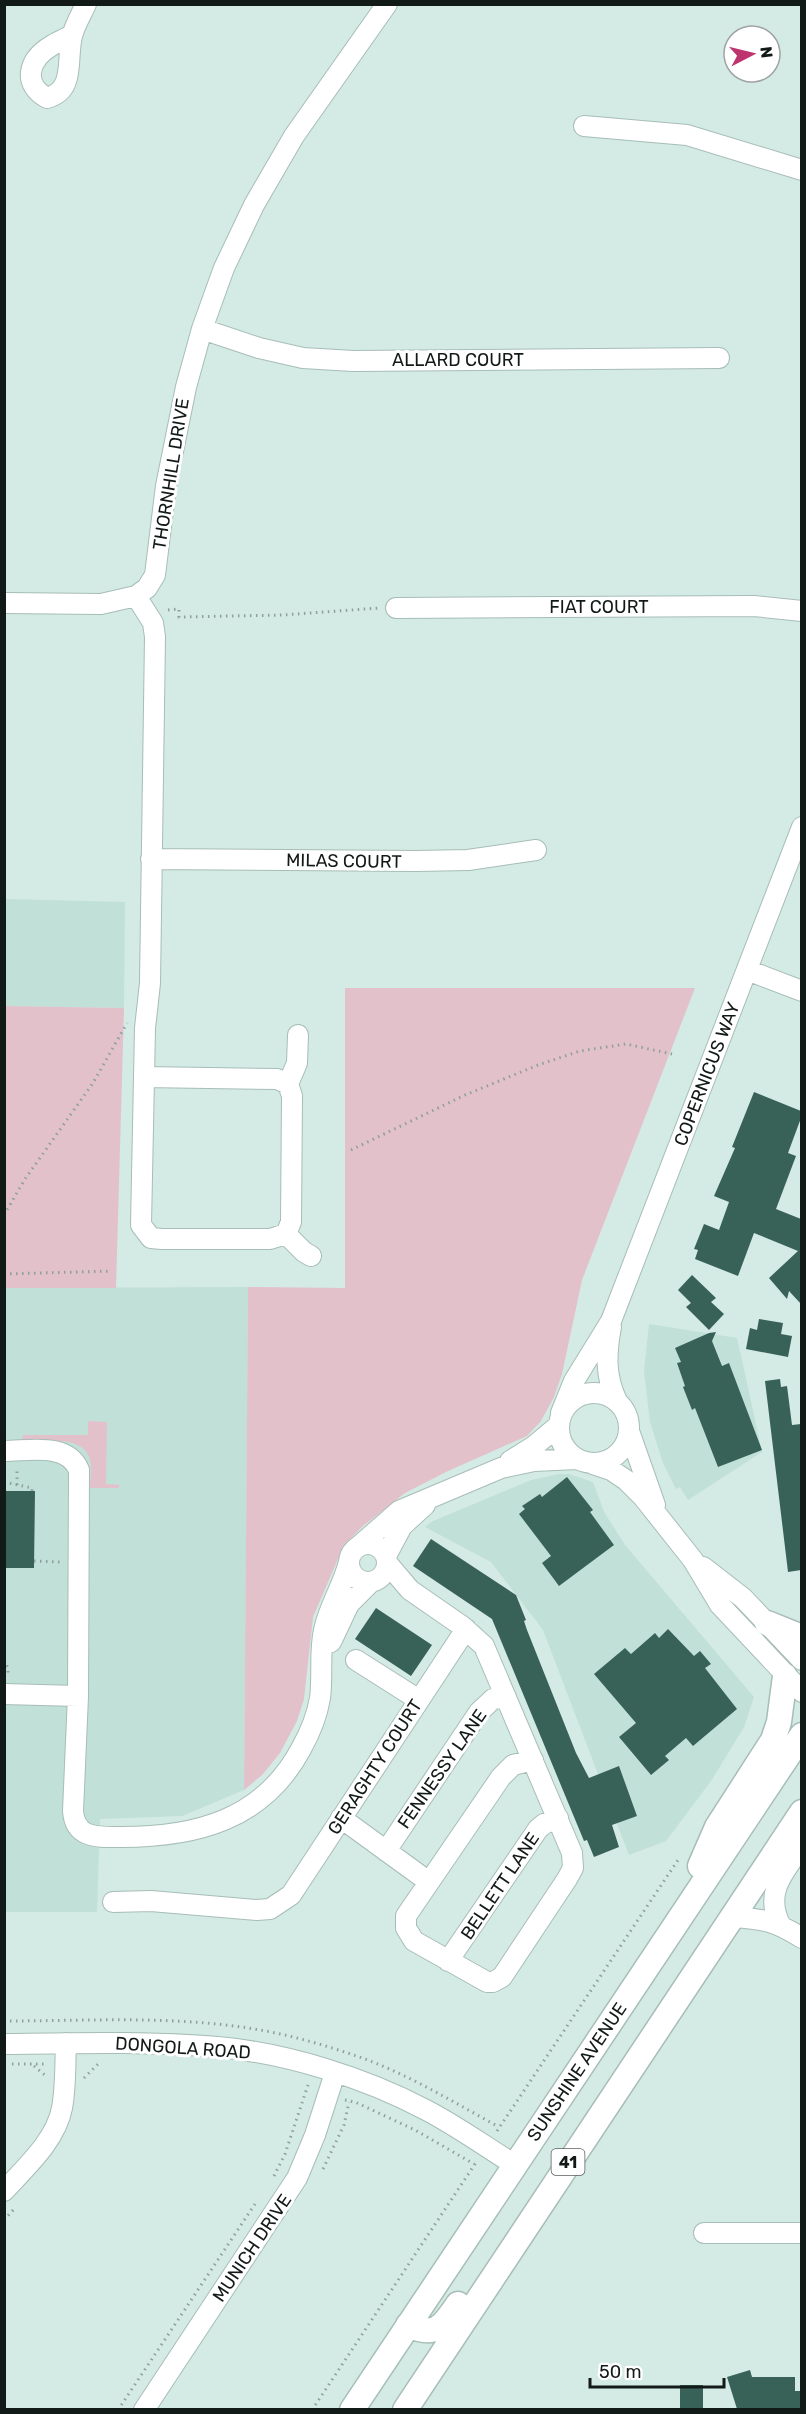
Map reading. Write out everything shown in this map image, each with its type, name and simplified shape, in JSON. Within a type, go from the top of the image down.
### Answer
[{"type":"main road","points":[[767,1623],[801,1637]]},
{"type":"main road","points":[[671,1931],[717,1827],[773,1740],[796,1676]]},
{"type":"main road","name":"SUNSHINE AVENUE","points":[[352,2409],[801,1735]]},
{"type":"main road","name":"41","points":[[405,2409],[801,1812]]},
{"type":"main road","points":[[408,2325],[426,2332],[441,2327],[522,2213],[563,2170]]},
{"type":"street","points":[[72,35],[86,4]]},
{"type":"street","name":"THORNHILL DRIVE","points":[[136,597],[147,588],[155,575],[166,486],[178,419],[202,329],[224,268],[260,195],[294,136],[387,4]]},
{"type":"street","points":[[584,126],[687,135],[801,170]]},
{"type":"street","name":"ALLARD COURT","points":[[202,329],[259,348],[303,358],[353,361],[719,358]]},
{"type":"street","points":[[4,603],[101,604],[136,597],[150,618],[155,637],[150,983],[145,1028],[141,1224],[151,1238],[162,1239],[270,1239],[286,1234]]},
{"type":"street","name":"FIAT COURT","points":[[396,608],[754,606],[801,611]]},
{"type":"street","name":"COPERNICUS WAY","points":[[560,1419],[574,1382],[611,1321],[801,827]]},
{"type":"street","name":"MILAS COURT","points":[[151,859],[468,860],[536,850]]},
{"type":"street","points":[[747,970],[801,991]]},
{"type":"street","points":[[286,1234],[291,1222],[292,1096],[288,1084],[297,1063],[298,1035]]},
{"type":"street","points":[[144,1077],[277,1079],[288,1084]]},
{"type":"street","points":[[286,1234],[311,1256]]},
{"type":"street","name":"COPERNICUS WAY","points":[[611,1321],[607,1369],[610,1387],[617,1401]]},
{"type":"street","points":[[4,1451],[60,1452],[70,1456],[79,1470],[78,1696],[73,1811],[78,1829],[90,1835],[113,1838],[184,1833],[218,1823],[253,1806],[281,1780],[309,1734],[320,1699],[322,1646],[326,1622],[354,1554],[392,1516],[501,1468],[534,1446],[560,1419],[572,1400],[586,1393],[603,1393],[617,1401],[628,1420],[629,1431],[658,1514]]},
{"type":"street","points":[[560,1419],[561,1441],[570,1454],[610,1470],[626,1480],[658,1514],[693,1560],[720,1605],[796,1676]]},
{"type":"street","points":[[501,1468],[534,1461],[585,1461],[613,1458],[627,1441],[629,1431]]},
{"type":"street","points":[[323,1664],[337,1626],[349,1604],[382,1576],[402,1526],[437,1496]]},
{"type":"street","points":[[354,1554],[372,1544],[383,1550],[410,1590],[466,1629],[483,1646],[506,1697],[558,1818],[572,1853],[573,1868],[502,1977],[493,1982],[487,1982],[414,1941],[406,1928],[406,1916],[501,1776],[513,1765],[533,1760]]},
{"type":"street","points":[[354,1554],[355,1577],[410,1590]]},
{"type":"street","points":[[693,1560],[743,1598],[767,1623],[796,1676]]},
{"type":"street","name":"GERAGHTY COURT","points":[[113,1902],[151,1902],[257,1910],[270,1908],[291,1894],[466,1629]]},
{"type":"street","points":[[356,1660],[419,1700]]},
{"type":"street","points":[[4,1694],[78,1696]]},
{"type":"street","name":"FENNESSY LANE","points":[[386,1851],[479,1712],[493,1699],[506,1697]]},
{"type":"street","points":[[341,1818],[429,1882]]},
{"type":"street","name":"BELLETT LANE","points":[[448,1961],[538,1829],[558,1818]]},
{"type":"street","points":[[780,1924],[774,1908],[776,1888],[801,1846]]},
{"type":"street","points":[[733,1917],[780,1924],[801,1938]]},
{"type":"street","points":[[4,2190],[30,2162],[56,2126],[61,2110],[56,2063],[66,2043]]},
{"type":"street","name":"DONGOLA ROAD","points":[[4,2044],[167,2044],[220,2047],[265,2054],[332,2082],[385,2091],[426,2110],[515,2165]]},
{"type":"street","name":"MUNICH DRIVE","points":[[144,2409],[297,2178],[332,2082]]},
{"type":"street","points":[[704,2233],[801,2233]]},
{"type":"path","points":[[150,618],[166,610],[179,609],[179,616],[283,615],[396,608]]},
{"type":"path","points":[[4,1215],[30,1172],[93,1083],[130,1014]]},
{"type":"path","points":[[351,1150],[465,1095],[538,1065],[580,1051],[626,1044],[672,1054]]},
{"type":"path","points":[[4,1274],[112,1271]]},
{"type":"path","points":[[4,1482],[32,1488],[32,1491]]},
{"type":"path","points":[[312,2409],[685,1850]]},
{"type":"path","points":[[47,2084],[47,2077],[56,2063]]},
{"type":"path","points":[[84,2078],[99,2063]]},
{"type":"path","points":[[4,2064],[110,2063]]},
{"type":"path","points":[[32,2065],[47,2077]]},
{"type":"path","points":[[332,2082],[350,2102],[355,2102],[415,2130],[474,2164]]},
{"type":"path","points":[[270,2183],[285,2154],[308,2085],[299,2083]]},
{"type":"path","points":[[118,2409],[258,2200]]},
{"type":"shaded area","points":[[5,899],[125,902],[124,1008],[5,1006]]},
{"type":"shaded area","points":[[345,988],[695,988],[582,1280],[562,1374],[554,1397],[541,1421],[527,1436],[405,1493],[363,1526],[344,1545],[313,1617],[304,1699],[297,1721],[280,1753],[263,1774],[244,1790],[248,1287],[345,1288]]},
{"type":"shaded area","points":[[5,1006],[124,1008],[116,1288],[5,1288]]},
{"type":"shaded area","points":[[248,1287],[244,1790],[182,1816],[100,1819],[97,1912],[5,1912],[5,1288]]},
{"type":"shaded area","points":[[649,1324],[737,1338],[742,1360],[762,1452],[688,1500],[680,1487],[676,1489],[663,1463],[650,1422],[644,1371]]},
{"type":"shaded area","points":[[88,1421],[107,1422],[106,1484],[120,1485],[118,1488],[90,1488],[90,1460],[80,1446],[61,1441],[22,1442],[23,1435],[88,1435]]},
{"type":"shaded area","points":[[569,1474],[593,1482],[604,1512],[625,1545],[754,1697],[744,1727],[711,1781],[666,1841],[629,1855],[543,1630],[491,1562],[425,1527],[431,1522],[531,1480]]},
{"type":"building","points":[[754,1092],[801,1111],[801,1118],[788,1153],[796,1156],[776,1209],[801,1219],[801,1304],[789,1291],[787,1299],[769,1278],[798,1251],[754,1233],[738,1276],[695,1259],[698,1250],[694,1249],[704,1224],[719,1230],[729,1202],[714,1196],[735,1148],[732,1147]]},
{"type":"building","points":[[692,1275],[716,1298],[711,1302],[724,1314],[709,1330],[686,1307],[691,1303],[678,1290]]},
{"type":"building","points":[[759,1319],[783,1323],[781,1334],[792,1336],[788,1357],[746,1349],[750,1328],[757,1330]]},
{"type":"building","points":[[716,1332],[712,1341],[722,1366],[729,1363],[762,1450],[718,1467],[695,1408],[692,1410],[683,1387],[685,1386],[677,1363],[681,1362],[675,1348]]},
{"type":"building","points":[[780,1379],[781,1387],[787,1386],[792,1425],[801,1424],[801,1570],[788,1572],[765,1381]]},
{"type":"building","points":[[567,1477],[593,1510],[590,1512],[614,1545],[559,1586],[542,1563],[551,1556],[519,1514],[525,1509],[522,1506],[540,1494],[542,1497]]},
{"type":"building","points":[[4,1491],[35,1491],[34,1568],[4,1568]]},
{"type":"building","points":[[431,1539],[516,1595],[526,1620],[524,1621],[527,1630],[576,1753],[589,1778],[619,1766],[637,1816],[612,1825],[619,1847],[594,1857],[587,1840],[584,1841],[492,1619],[413,1566]]},
{"type":"building","points":[[376,1608],[432,1645],[411,1676],[355,1639]]},
{"type":"building","points":[[668,1629],[694,1656],[700,1651],[711,1664],[705,1668],[737,1709],[693,1746],[686,1738],[665,1756],[669,1760],[651,1775],[619,1737],[636,1723],[594,1674],[625,1648],[631,1654],[655,1633],[659,1638]]},
{"type":"building","points":[[750,2370],[752,2377],[795,2377],[795,2391],[801,2391],[801,2409],[737,2409],[727,2377]]},
{"type":"building","points":[[680,2385],[703,2385],[703,2409],[680,2409]]}]
